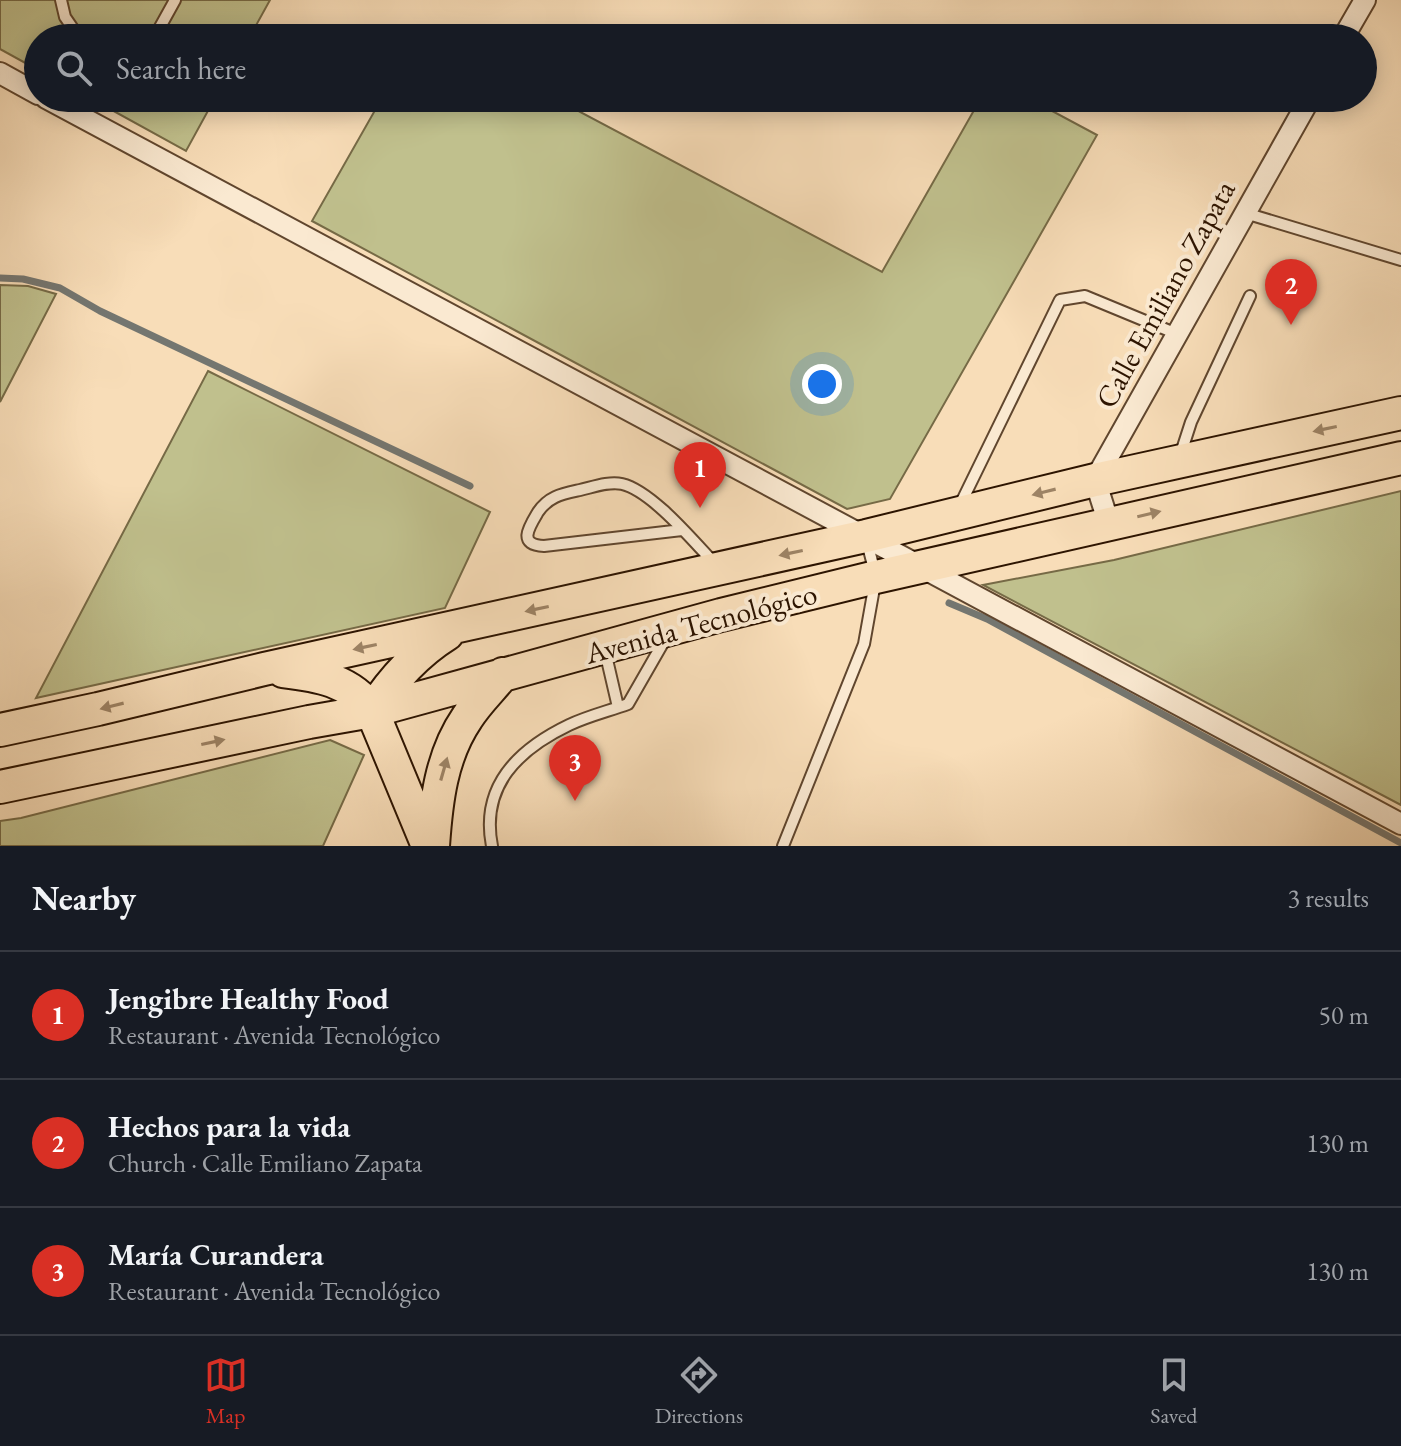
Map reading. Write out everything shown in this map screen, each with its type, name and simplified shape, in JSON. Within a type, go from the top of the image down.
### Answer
[{"type":"main road","name":"Avenida Tecnológico","points":[[0,730],[1401,413]]},
{"type":"main road","name":"Avenida Tecnológico","points":[[0,787],[372,711],[670,629],[876,577],[1401,458]]},
{"type":"main road","points":[[372,711],[388,687],[418,655],[440,638],[468,624]]},
{"type":"main road","points":[[264,669],[309,674],[335,681],[357,693],[372,711],[431,846]]},
{"type":"main road","points":[[431,846],[438,795],[454,740],[473,709],[503,674]]},
{"type":"street","points":[[1351,24],[1365,0]]},
{"type":"street","points":[[0,73],[24,86]]},
{"type":"street","points":[[88,112],[922,567],[1401,824]]},
{"type":"street","name":"Calle Emiliano Zapata","points":[[1095,480],[1302,112]]},
{"type":"street","points":[[1095,480],[1109,524]]},
{"type":"lane","points":[[61,0],[70,24]]},
{"type":"lane","points":[[162,24],[175,0]]},
{"type":"lane","points":[[1245,213],[1401,260]]},
{"type":"lane","points":[[956,514],[1060,300],[1085,296],[1177,334]]},
{"type":"lane","points":[[1178,462],[1191,422],[1250,296]]},
{"type":"lane","points":[[682,530],[544,546],[529,542],[527,535],[541,508],[555,495],[610,483],[622,484],[646,496],[682,530],[719,569]]},
{"type":"lane","points":[[783,846],[864,644],[876,577],[866,536]]},
{"type":"lane","points":[[492,846],[490,809],[497,785],[514,762],[533,745],[570,724],[628,704],[670,629]]},
{"type":"lane","points":[[604,648],[618,707]]},
{"type":"green space","points":[[0,0],[270,0],[257,24],[24,24],[24,62],[0,49]]},
{"type":"green space","points":[[115,112],[207,112],[186,151]]},
{"type":"green space","points":[[374,112],[580,112],[882,272],[973,112],[1054,112],[1097,135],[890,499],[847,509],[312,221]]},
{"type":"green space","points":[[0,285],[28,286],[56,294],[0,402]]},
{"type":"green space","points":[[208,371],[490,512],[445,608],[36,698]]},
{"type":"green space","points":[[1401,491],[1401,805],[983,585],[1114,560]]},
{"type":"green space","points":[[330,740],[364,755],[323,846],[0,846],[0,821]]},
{"type":"waterway","points":[[0,278],[23,279],[60,288],[100,311],[470,486]]},
{"type":"waterway","points":[[949,603],[987,619],[1401,843]]},
{"type":"place","name":"Hechos para la vida","points":[[1291,325]]},
{"type":"place","name":"Jengibre Healthy Food","points":[[700,508]]},
{"type":"place","name":"María Curandera","points":[[575,801]]}]
